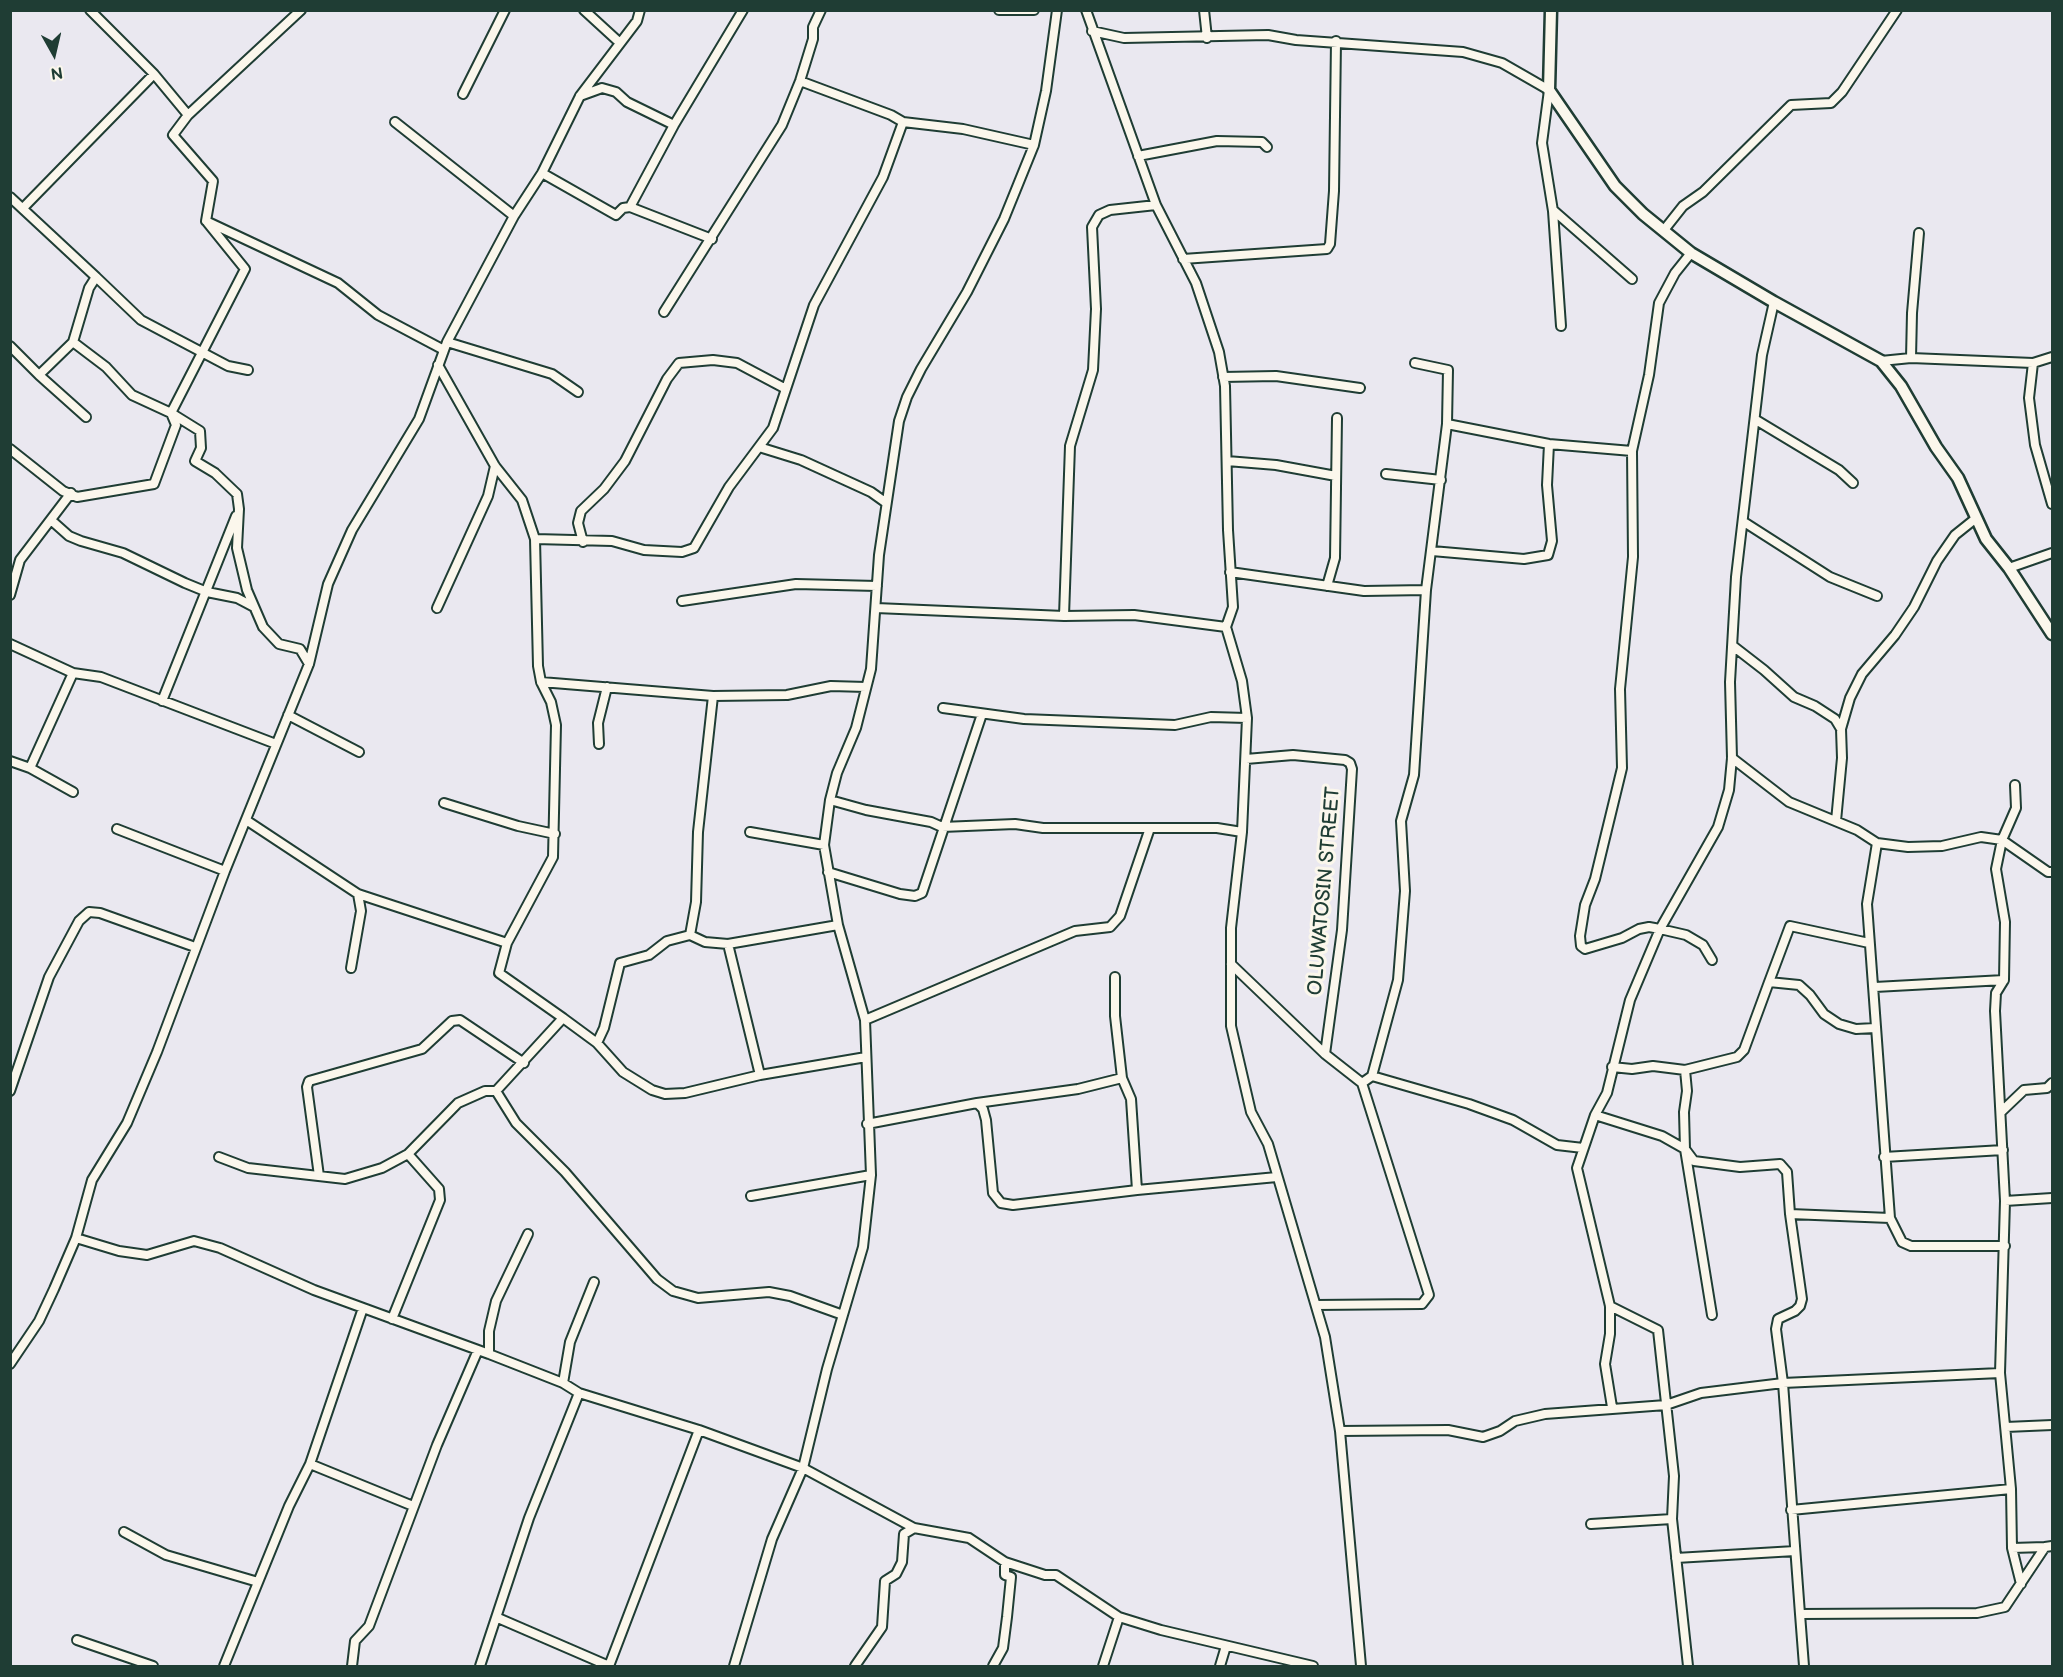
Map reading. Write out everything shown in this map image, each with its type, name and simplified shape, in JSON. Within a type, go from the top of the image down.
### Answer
[{"type":"street","points":[[90,10],[153,74],[188,115]]},
{"type":"street","points":[[10,449],[63,491],[77,497],[154,484],[176,425],[171,413],[245,269],[206,220],[213,181],[173,135],[188,115],[301,10]]},
{"type":"street","points":[[463,94],[505,10]]},
{"type":"street","points":[[584,10],[620,43]]},
{"type":"street","points":[[10,1364],[39,1322],[76,1238],[92,1180],[127,1123],[157,1052],[195,947],[309,664],[328,584],[352,530],[419,419],[446,346],[514,216],[542,173],[580,96],[637,21],[640,10]]},
{"type":"street","points":[[630,207],[674,125],[743,10]]},
{"type":"street","points":[[664,312],[782,125],[800,81],[813,39],[813,27],[821,10]]},
{"type":"street","points":[[999,10],[1034,10]]},
{"type":"street","points":[[734,1666],[772,1539],[803,1468],[814,1430],[827,1368],[863,1247],[871,1175],[867,1124],[865,1020],[838,925],[824,845],[830,800],[837,773],[856,728],[871,669],[885,502],[899,421],[907,396],[967,292],[1004,219],[1034,145],[1046,92],[1057,10]]},
{"type":"street","points":[[1086,10],[1156,205],[1196,283],[1219,352],[1223,377],[1233,607],[1226,627],[1242,681],[1246,718],[1242,832],[1233,909],[1231,1026],[1251,1112],[1268,1144],[1325,1337],[1340,1431],[1361,1666]]},
{"type":"street","points":[[1204,10],[1207,38]]},
{"type":"street","points":[[1551,10],[1549,90],[1542,143],[1553,210],[1561,326]]},
{"type":"street","points":[[1664,230],[1683,206],[1703,192],[1791,105],[1831,103],[1842,92],[1897,10]]},
{"type":"street","points":[[1092,31],[1124,38],[1207,38],[1268,34],[1296,40],[1463,52],[1502,63],[1549,90],[1615,186],[1643,214],[1691,253],[1881,361],[1901,386],[1936,447],[1958,478],[1986,539],[2009,568],[2052,634]]},
{"type":"street","points":[[1183,259],[1327,249],[1330,244],[1334,191],[1336,42]]},
{"type":"street","points":[[23,208],[153,74]]},
{"type":"street","points":[[800,81],[891,115],[903,122],[963,129],[1034,145]]},
{"type":"street","points":[[580,96],[602,88],[616,92],[627,102],[674,125]]},
{"type":"street","points":[[396,122],[514,216]]},
{"type":"street","points":[[535,539],[612,541],[644,550],[682,552],[694,549],[729,487],[773,428],[814,305],[883,177],[903,122]]},
{"type":"street","points":[[1138,156],[1217,141],[1262,142],[1267,147]]},
{"type":"street","points":[[542,173],[616,215],[623,208],[630,207],[712,239]]},
{"type":"street","points":[[10,197],[141,320],[228,366],[248,370]]},
{"type":"street","points":[[1064,616],[1070,446],[1093,370],[1096,309],[1092,226],[1100,215],[1110,210],[1156,205]]},
{"type":"street","points":[[1553,210],[1632,279]]},
{"type":"street","points":[[206,220],[338,283],[378,315],[446,346],[552,374],[578,392]]},
{"type":"street","points":[[1911,358],[1912,314],[1919,233]]},
{"type":"street","points":[[1691,253],[1675,273],[1659,303],[1649,375],[1632,452],[1633,557],[1620,689],[1622,768],[1595,879],[1585,905],[1580,936],[1581,946],[1585,949],[1649,927],[1686,935],[1703,945],[1712,960]]},
{"type":"street","points":[[39,375],[73,342],[89,288],[96,277]]},
{"type":"street","points":[[1612,1407],[1605,1364],[1610,1334],[1610,1306],[1577,1168],[1595,1114],[1607,1093],[1630,1000],[1660,929],[1718,827],[1729,790],[1732,758],[1730,708],[1735,587],[1762,355],[1774,302]]},
{"type":"street","points":[[73,342],[106,367],[132,395],[171,413],[200,431],[201,448],[195,461],[215,473],[237,494],[239,509],[237,548],[254,607],[269,635],[279,644],[300,649],[309,664]]},
{"type":"street","points":[[10,346],[86,417]]},
{"type":"street","points":[[1881,361],[1911,358],[2033,363],[2052,357]]},
{"type":"street","points":[[583,542],[578,524],[581,511],[604,489],[625,461],[667,379],[679,363],[713,360],[736,363],[786,389]]},
{"type":"street","points":[[1362,1083],[1372,1076],[1398,980],[1405,891],[1401,821],[1414,775],[1426,590],[1447,424],[1448,370],[1415,363]]},
{"type":"street","points":[[2033,363],[2029,398],[2035,444],[2052,504]]},
{"type":"street","points":[[438,365],[495,466],[522,500],[535,539],[537,647],[541,682],[551,702],[556,725],[553,857],[507,943],[500,976],[526,990],[597,1043],[623,1072],[652,1090],[665,1094],[685,1093],[760,1075],[866,1057]]},
{"type":"street","points":[[1223,377],[1276,375],[1360,388]]},
{"type":"street","points":[[1327,586],[1335,558],[1337,418]]},
{"type":"street","points":[[1756,420],[1839,470],[1853,483]]},
{"type":"street","points":[[1447,424],[1549,444],[1632,452]]},
{"type":"street","points":[[1432,551],[1524,560],[1548,555],[1552,541],[1548,485],[1549,444]]},
{"type":"street","points":[[759,447],[801,460],[871,492],[885,502]]},
{"type":"street","points":[[1227,461],[1276,465],[1336,476]]},
{"type":"street","points":[[437,608],[488,496],[495,466]]},
{"type":"street","points":[[1386,474],[1441,480]]},
{"type":"street","points":[[10,595],[15,568],[71,493]]},
{"type":"street","points":[[162,701],[239,509]]},
{"type":"street","points":[[1836,821],[1842,758],[1841,729],[1850,698],[1862,674],[1908,616],[1937,561],[1955,535],[1975,519]]},
{"type":"street","points":[[51,520],[75,538],[123,553],[207,592],[237,598],[254,607]]},
{"type":"street","points":[[1744,522],[1830,577],[1877,596]]},
{"type":"street","points":[[2009,568],[2052,553]]},
{"type":"street","points":[[1230,572],[1364,591],[1426,590]]},
{"type":"street","points":[[682,601],[796,584],[877,586]]},
{"type":"street","points":[[876,608],[1064,616],[1134,615],[1226,627]]},
{"type":"street","points":[[10,644],[73,672],[101,677],[276,744]]},
{"type":"street","points":[[1732,646],[1794,697],[1815,706],[1835,719],[1841,729]]},
{"type":"street","points":[[30,768],[73,672]]},
{"type":"street","points":[[541,682],[713,696],[787,695],[831,686],[866,687]]},
{"type":"street","points":[[599,744],[598,723],[607,687]]},
{"type":"street","points":[[690,935],[696,902],[698,832],[713,696]]},
{"type":"street","points":[[943,708],[1024,719],[1061,718],[1175,725],[1211,717],[1246,718]]},
{"type":"street","points":[[828,872],[900,894],[915,896],[922,893],[942,827],[957,794],[982,714]]},
{"type":"street","points":[[288,715],[359,752]]},
{"type":"street","name":"OLUWATOSIN STREET","points":[[1246,759],[1293,755],[1345,760],[1350,763],[1352,769],[1342,930],[1324,1054]]},
{"type":"street","points":[[1732,758],[1789,802],[1810,813],[1836,821],[1877,843],[1908,847],[1942,846],[1981,837],[2002,840],[2048,872],[2052,872]]},
{"type":"street","points":[[10,761],[30,768],[74,792]]},
{"type":"street","points":[[2014,785],[2016,808],[2002,840],[1996,869],[2005,922],[2004,980],[1996,993],[1995,1011],[2002,1112],[2006,1246],[2000,1373],[2011,1489],[2012,1548],[2020,1584]]},
{"type":"street","points":[[830,800],[866,810],[931,822],[942,827],[1015,824],[1043,828],[1217,828],[1242,832]]},
{"type":"street","points":[[444,803],[518,826],[555,834]]},
{"type":"street","points":[[246,820],[358,894],[507,943]]},
{"type":"street","points":[[865,1020],[1075,931],[1110,927],[1120,916],[1150,828]]},
{"type":"street","points":[[117,829],[225,871]]},
{"type":"street","points":[[750,832],[824,845]]},
{"type":"street","points":[[1877,843],[1867,904],[1875,987],[1875,1028],[1890,1218],[1902,1242],[1911,1246],[2006,1246]]},
{"type":"street","points":[[351,968],[361,911],[358,894]]},
{"type":"street","points":[[10,1091],[50,977],[79,921],[89,912],[100,913],[195,947]]},
{"type":"street","points":[[597,1043],[604,1028],[620,963],[649,955],[667,941],[690,935],[705,942],[728,944],[838,925]]},
{"type":"street","points":[[1612,1067],[1632,1069],[1653,1066],[1685,1070],[1737,1057],[1744,1050],[1790,926],[1869,943]]},
{"type":"street","points":[[728,944],[760,1075]]},
{"type":"street","points":[[1231,964],[1324,1054],[1362,1083],[1429,1295],[1422,1304],[1399,1302],[1316,1305]]},
{"type":"street","points":[[1115,976],[1115,1016],[1122,1078],[1131,1099],[1137,1190]]},
{"type":"street","points":[[1875,987],[2004,980]]},
{"type":"street","points":[[1769,982],[1798,985],[1810,995],[1824,1014],[1839,1024],[1856,1029],[1875,1028]]},
{"type":"street","points":[[219,1157],[248,1168],[345,1179],[382,1168],[408,1154],[458,1103],[478,1093],[496,1091],[563,1018]]},
{"type":"street","points":[[319,1176],[313,1117],[306,1087],[309,1081],[422,1049],[452,1021],[460,1020],[524,1063]]},
{"type":"street","points":[[1685,1070],[1687,1091],[1684,1112],[1684,1149],[1712,1314]]},
{"type":"street","points":[[1372,1076],[1469,1104],[1513,1120],[1557,1145],[1583,1148]]},
{"type":"street","points":[[867,1124],[977,1103],[1078,1089],[1122,1078]]},
{"type":"street","points":[[2002,1112],[2024,1090],[2047,1089],[2052,1083]]},
{"type":"street","points":[[496,1091],[516,1123],[565,1172],[657,1278],[673,1291],[698,1298],[769,1292],[790,1296],[843,1315]]},
{"type":"street","points":[[977,1103],[986,1120],[993,1193],[1000,1203],[1013,1204],[1277,1178]]},
{"type":"street","points":[[1595,1114],[1662,1136],[1684,1149],[1694,1161],[1740,1167],[1780,1164],[1787,1172],[1790,1214],[1802,1299],[1795,1311],[1778,1319],[1776,1329],[1783,1383],[1804,1666]]},
{"type":"street","points":[[1884,1157],[2003,1150]]},
{"type":"street","points":[[392,1319],[440,1200],[440,1189],[408,1154]]},
{"type":"street","points":[[751,1196],[871,1175]]},
{"type":"street","points":[[2005,1201],[2052,1198]]},
{"type":"street","points":[[1790,1214],[1890,1218]]},
{"type":"street","points":[[489,1354],[489,1331],[496,1301],[528,1234]]},
{"type":"street","points":[[76,1238],[119,1251],[147,1255],[194,1241],[220,1248],[363,1308],[562,1383],[579,1393],[699,1430],[803,1468],[914,1528],[969,1538],[1005,1562],[1045,1575],[1056,1575],[1119,1617],[1226,1646],[1313,1666]]},
{"type":"street","points":[[562,1383],[570,1342],[594,1282]]},
{"type":"street","points":[[1610,1306],[1658,1330],[1674,1476],[1672,1519],[1688,1666]]},
{"type":"street","points":[[224,1666],[310,1464],[363,1308]]},
{"type":"street","points":[[352,1666],[355,1641],[369,1626],[414,1506],[478,1350]]},
{"type":"street","points":[[1340,1431],[1448,1430],[1482,1437],[1500,1431],[1515,1421],[1545,1414],[1666,1404],[1679,1402],[1701,1393],[1783,1383],[2000,1373]]},
{"type":"street","points":[[480,1666],[498,1617],[528,1518],[579,1393]]},
{"type":"street","points":[[2006,1427],[2052,1425]]},
{"type":"street","points":[[498,1617],[609,1666],[699,1430]]},
{"type":"street","points":[[310,1464],[414,1506]]},
{"type":"street","points":[[1791,1510],[2011,1489]]},
{"type":"street","points":[[1591,1524],[1672,1519]]},
{"type":"street","points":[[855,1666],[882,1627],[885,1581],[899,1568],[904,1534],[914,1528]]},
{"type":"street","points":[[124,1532],[166,1555],[258,1582]]},
{"type":"street","points":[[2012,1548],[2049,1547]]},
{"type":"street","points":[[1800,1614],[1977,1613],[2005,1607],[2049,1547]]},
{"type":"street","points":[[1676,1558],[1795,1551]]},
{"type":"street","points":[[993,1666],[1003,1648],[1007,1617],[1011,1577],[1005,1575],[1005,1562]]},
{"type":"street","points":[[1103,1666],[1119,1617]]},
{"type":"street","points":[[77,1640],[153,1666]]},
{"type":"street","points":[[1220,1666],[1226,1646]]}]
